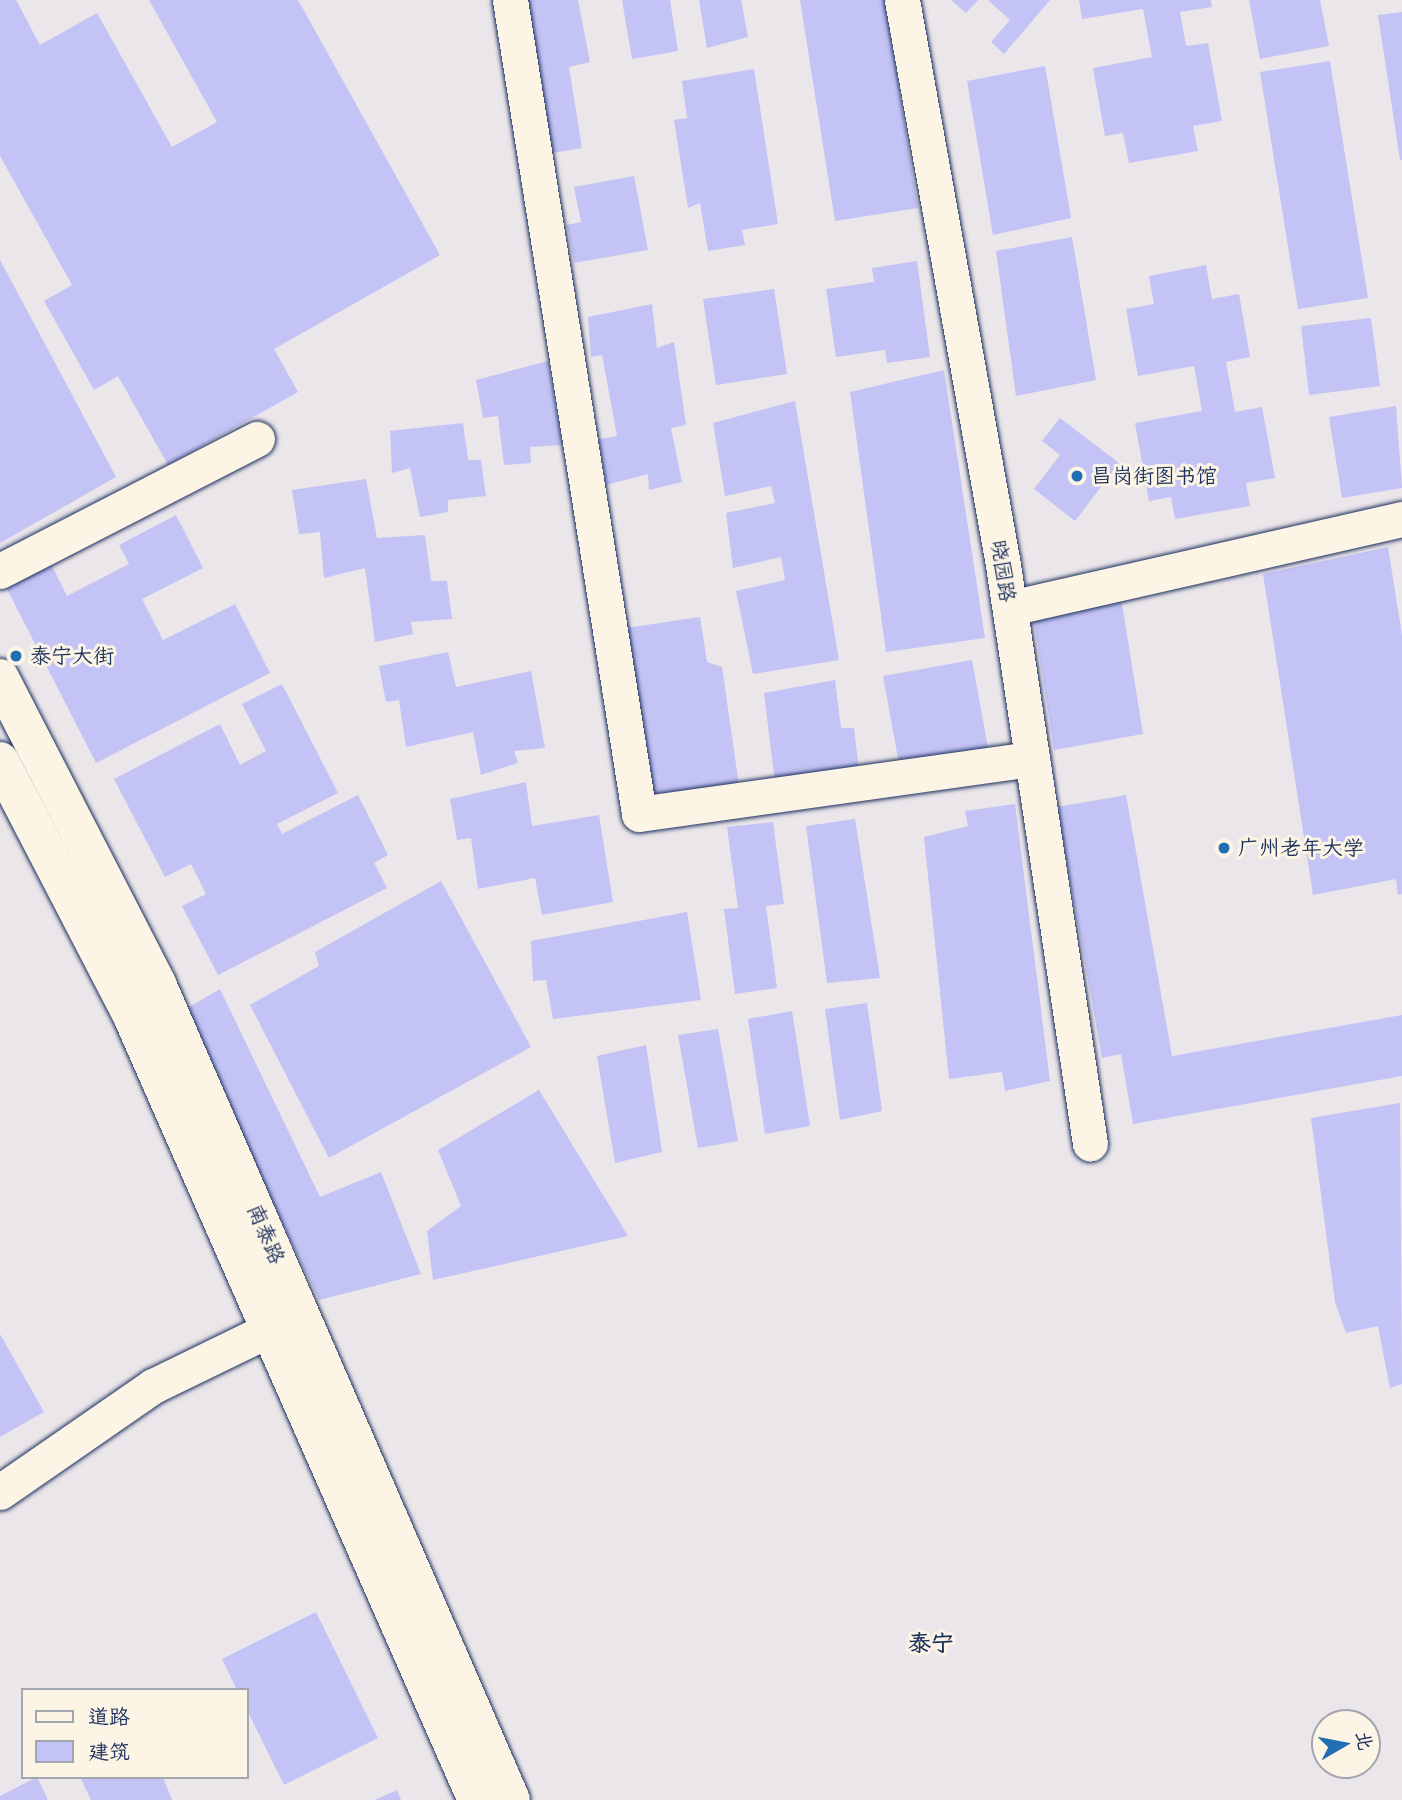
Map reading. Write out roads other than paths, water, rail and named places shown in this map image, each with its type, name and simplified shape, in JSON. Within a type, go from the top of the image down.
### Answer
[{"type":"main road","name":"南泰路","points":[[0,678],[122,910],[477,1800]]},
{"type":"main road","name":"南泰路","points":[[0,761],[286,1321],[511,1800]]},
{"type":"street","points":[[510,0],[639,814],[1032,759]]},
{"type":"street","name":"晓园路","points":[[902,0],[1010,608],[1090,1144]]},
{"type":"street","points":[[0,571],[257,439]]},
{"type":"street","points":[[1010,608],[1402,519]]},
{"type":"street","points":[[0,1492],[153,1386],[286,1321]]},
{"type":"place","name":"昌岗街图书馆","points":[[1077,476]]},
{"type":"place","name":"泰宁大街","points":[[16,656]]},
{"type":"place","name":"广州老年大学","points":[[1224,848]]},
{"type":"district","name":"泰宁","points":[[931,1643]]}]
